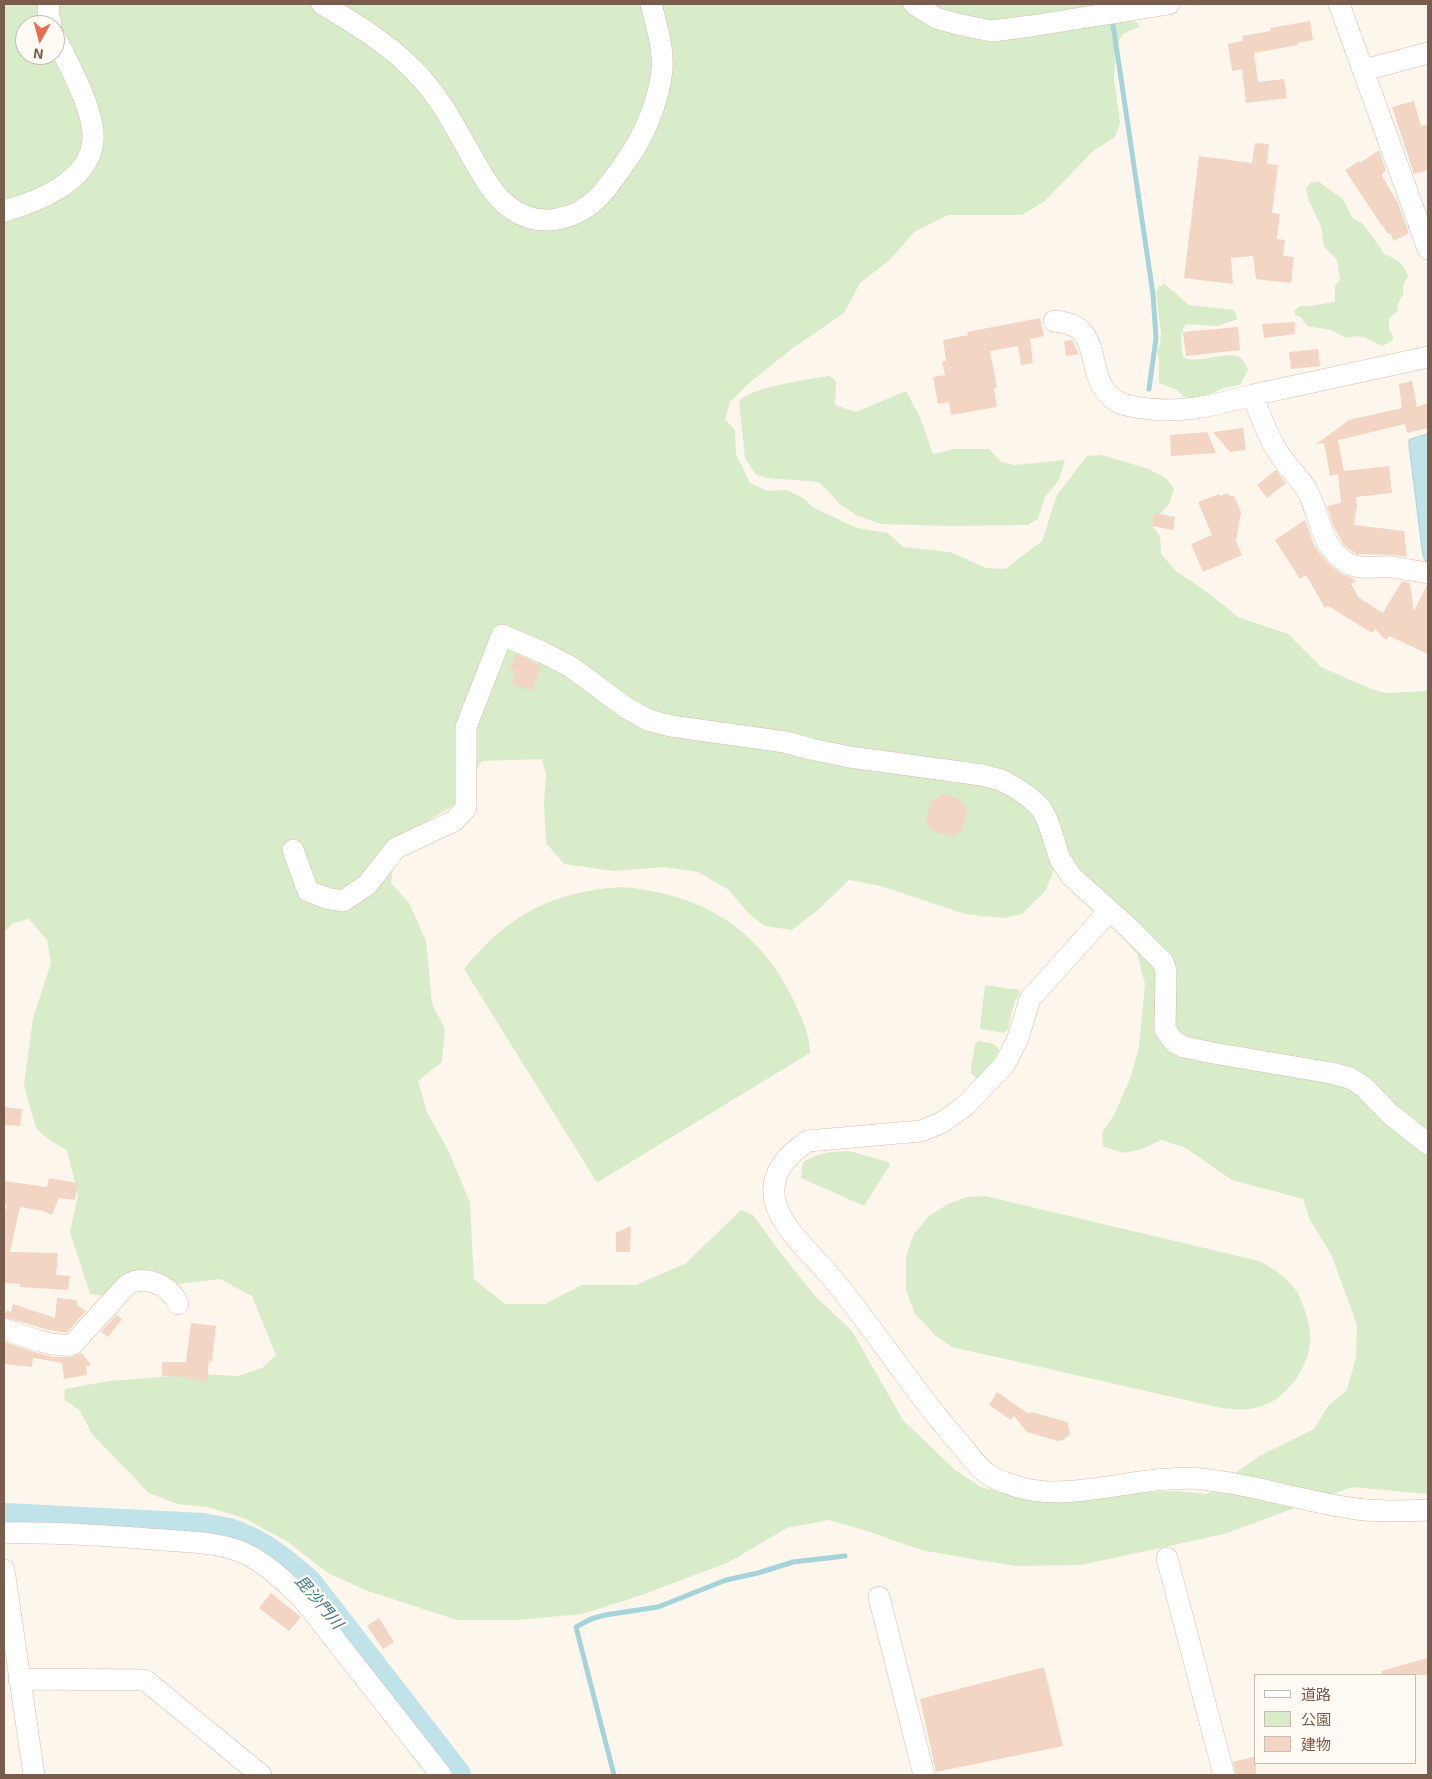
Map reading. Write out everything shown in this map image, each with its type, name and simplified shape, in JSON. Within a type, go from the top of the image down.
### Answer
[{"type":"street","points":[[322,4],[381,41],[421,77],[440,102],[485,179],[501,200],[522,216],[545,221],[566,218],[586,208],[605,192],[630,155],[652,111],[662,69],[661,51],[650,4]]},
{"type":"street","points":[[914,4],[936,18],[992,31],[1169,4]]},
{"type":"street","points":[[1339,4],[1428,249]]},
{"type":"street","points":[[1364,70],[1428,53]]},
{"type":"street","points":[[4,211],[25,205],[53,193],[81,170],[89,158],[93,140],[89,114],[65,56]]},
{"type":"street","points":[[1054,321],[1065,322],[1079,327],[1088,340],[1103,389],[1111,398],[1120,404],[1146,409],[1179,411],[1207,407],[1252,395],[1428,357]]},
{"type":"street","points":[[1252,395],[1261,422],[1309,494],[1331,550],[1352,565],[1390,567],[1428,573]]},
{"type":"street","points":[[293,850],[308,891],[326,898],[342,901],[367,885],[396,848],[454,821],[466,808],[466,727],[502,635],[571,667],[625,707],[648,720],[671,726],[786,742],[850,757],[982,775],[1001,780],[1030,798],[1041,808],[1048,822],[1060,859],[1071,876],[1163,962],[1166,971],[1165,1029],[1174,1042],[1184,1047],[1213,1053],[1331,1072],[1350,1078],[1364,1087],[1389,1113],[1428,1144]]},
{"type":"street","points":[[1108,911],[1030,999],[1018,1038],[1006,1064],[965,1106],[941,1124],[921,1131],[808,1141],[793,1151],[783,1161],[773,1191],[775,1204],[786,1225],[832,1278],[875,1332],[938,1418],[986,1474],[1020,1487],[1043,1491],[1075,1490],[1190,1478],[1259,1488],[1352,1509],[1379,1511],[1428,1510]]},
{"type":"street","points":[[4,1329],[34,1339],[64,1346],[72,1345],[125,1287],[136,1280],[151,1282],[168,1290],[176,1298],[178,1304]]},
{"type":"street","points":[[4,1533],[30,1532],[205,1543],[239,1551],[279,1576],[303,1600],[440,1775]]},
{"type":"street","points":[[1167,1558],[1224,1775]]},
{"type":"street","points":[[4,1570],[34,1775]]},
{"type":"street","points":[[879,1597],[924,1775]]},
{"type":"street","points":[[19,1679],[145,1680],[260,1775]]},
{"type":"green space","points":[[4,4],[1120,4],[1131,20],[1138,23],[1139,27],[1123,34],[1116,46],[1114,78],[1120,123],[1115,137],[1093,151],[1045,201],[1022,215],[948,215],[914,232],[891,259],[860,283],[844,313],[793,348],[749,383],[730,402],[725,419],[735,430],[736,454],[750,483],[767,491],[787,490],[803,498],[814,508],[857,528],[888,533],[903,547],[950,552],[986,568],[1005,569],[1042,541],[1057,495],[1087,456],[1102,455],[1149,469],[1167,479],[1174,489],[1169,504],[1151,524],[1160,536],[1161,554],[1177,572],[1207,592],[1238,617],[1288,634],[1321,667],[1371,689],[1386,693],[1428,691],[1428,1494],[1352,1487],[1224,1534],[1081,1565],[1017,1566],[921,1550],[867,1531],[828,1520],[787,1528],[729,1562],[642,1595],[582,1614],[518,1620],[457,1620],[365,1590],[328,1573],[288,1542],[244,1518],[207,1507],[177,1504],[149,1493],[92,1434],[80,1411],[64,1399],[65,1389],[109,1381],[201,1374],[238,1376],[262,1368],[276,1355],[252,1296],[220,1279],[151,1287],[121,1299],[90,1294],[70,1232],[78,1195],[67,1150],[49,1140],[36,1128],[24,1085],[33,1018],[51,963],[47,940],[29,919],[13,923],[4,933]],"holes":[[[542,759],[546,775],[544,801],[546,843],[564,864],[613,871],[664,867],[698,872],[729,890],[749,914],[765,926],[792,930],[819,909],[849,880],[881,886],[965,914],[1004,918],[1022,914],[1046,890],[1056,864],[1112,908],[1119,934],[1137,954],[1145,984],[1139,1047],[1130,1079],[1114,1115],[1102,1133],[1103,1146],[1123,1153],[1142,1149],[1161,1140],[1184,1147],[1232,1180],[1303,1199],[1310,1220],[1331,1254],[1357,1325],[1356,1357],[1347,1390],[1328,1406],[1314,1429],[1259,1456],[1207,1494],[1175,1491],[1020,1497],[981,1487],[955,1470],[903,1420],[852,1331],[814,1295],[753,1215],[741,1210],[686,1263],[636,1285],[582,1285],[545,1304],[505,1304],[474,1279],[470,1202],[448,1150],[427,1112],[418,1081],[442,1062],[445,1029],[432,1003],[426,941],[409,903],[391,883],[395,856],[422,824],[454,805],[482,761]]]},
{"type":"green space","points":[[1318,181],[1343,199],[1352,217],[1363,224],[1383,253],[1401,264],[1408,276],[1403,286],[1403,295],[1398,303],[1397,312],[1389,318],[1389,330],[1394,338],[1382,346],[1365,338],[1357,336],[1346,338],[1331,330],[1307,326],[1301,317],[1295,315],[1294,311],[1300,306],[1335,302],[1335,286],[1340,280],[1337,260],[1324,247],[1321,226],[1308,199],[1306,189],[1310,183]]},
{"type":"green space","points":[[1165,284],[1189,305],[1234,310],[1238,319],[1218,326],[1186,324],[1181,336],[1181,344],[1183,357],[1189,359],[1196,360],[1230,355],[1242,359],[1248,369],[1240,385],[1223,388],[1198,399],[1184,397],[1177,390],[1159,383],[1159,358],[1157,352],[1161,334],[1156,292],[1159,286]]},
{"type":"green space","points":[[829,376],[836,381],[835,405],[856,412],[906,391],[920,417],[933,454],[954,449],[989,449],[1001,462],[1015,465],[1065,460],[1059,480],[1045,497],[1038,519],[1028,525],[947,526],[881,524],[856,515],[841,505],[819,482],[767,478],[755,474],[745,458],[739,401],[757,391]]},
{"type":"green space","points":[[622,887],[677,897],[702,907],[724,919],[744,934],[763,952],[779,974],[793,999],[807,1032],[810,1053],[598,1182],[464,969],[497,934],[533,909],[553,900],[574,894],[597,889]]},
{"type":"green space","points":[[985,985],[1019,990],[1020,992],[1014,1004],[1008,1029],[1004,1033],[980,1027]]},
{"type":"green space","points":[[979,1041],[994,1044],[999,1050],[985,1075],[977,1079],[971,1073],[971,1069],[975,1044]]},
{"type":"green space","points":[[849,1151],[888,1162],[890,1165],[864,1206],[801,1178],[803,1162],[825,1153]]},
{"type":"green space","points":[[985,1196],[1259,1261],[1269,1266],[1283,1276],[1296,1290],[1307,1317],[1310,1343],[1308,1354],[1299,1374],[1285,1392],[1267,1404],[1250,1409],[1233,1409],[1221,1408],[952,1347],[936,1336],[915,1314],[906,1290],[906,1256],[914,1234],[929,1216],[948,1204],[967,1197]]},
{"type":"water","points":[[1428,434],[1428,565],[1423,556],[1409,440]]},
{"type":"building","points":[[1310,21],[1313,40],[1297,43],[1298,45],[1254,53],[1258,82],[1284,79],[1287,98],[1246,103],[1242,69],[1232,71],[1228,44],[1243,41],[1242,36],[1271,31],[1270,28]]},
{"type":"building","points":[[1414,101],[1421,126],[1428,124],[1428,170],[1414,174],[1392,107]]},
{"type":"building","points":[[1255,143],[1269,144],[1267,164],[1278,165],[1272,213],[1280,214],[1277,239],[1285,240],[1283,256],[1294,257],[1291,283],[1256,279],[1253,256],[1231,258],[1233,284],[1184,278],[1199,156],[1252,163]]},
{"type":"building","points":[[1379,150],[1386,171],[1382,176],[1398,203],[1409,233],[1394,241],[1345,170],[1359,161],[1360,163]]},
{"type":"building","points":[[1040,318],[1044,336],[1030,339],[1033,363],[1021,365],[1018,346],[990,351],[997,387],[994,389],[997,407],[951,415],[949,402],[938,404],[933,377],[945,375],[942,362],[946,361],[943,340],[968,335],[967,332]]},
{"type":"building","points":[[1295,322],[1295,334],[1264,338],[1262,324]]},
{"type":"building","points":[[1238,327],[1240,350],[1186,356],[1183,332]]},
{"type":"building","points":[[1072,340],[1079,354],[1066,356],[1064,341]]},
{"type":"building","points":[[1318,349],[1320,366],[1291,369],[1289,352]]},
{"type":"building","points":[[1412,381],[1417,407],[1428,403],[1428,428],[1407,433],[1405,424],[1338,440],[1344,471],[1389,466],[1392,493],[1356,497],[1357,505],[1354,525],[1404,531],[1407,557],[1357,554],[1347,548],[1342,542],[1333,525],[1327,506],[1341,503],[1338,474],[1330,476],[1324,443],[1315,445],[1349,420],[1402,408],[1399,384]]},
{"type":"building","points":[[1243,428],[1246,450],[1230,452],[1213,432]]},
{"type":"building","points":[[1207,432],[1216,453],[1171,456],[1170,435]]},
{"type":"building","points":[[1276,470],[1286,483],[1267,498],[1257,485]]},
{"type":"building","points":[[1228,493],[1230,496],[1234,496],[1241,512],[1236,541],[1242,555],[1203,572],[1191,544],[1212,535],[1198,502],[1219,494],[1220,496]]},
{"type":"building","points":[[1154,513],[1175,517],[1173,530],[1152,526]]},
{"type":"building","points":[[1305,520],[1314,545],[1322,557],[1342,574],[1354,579],[1356,581],[1351,584],[1359,598],[1383,613],[1402,581],[1410,583],[1414,611],[1428,585],[1428,654],[1389,636],[1386,640],[1375,629],[1372,633],[1328,606],[1325,608],[1306,575],[1300,579],[1275,540]]},
{"type":"building","points":[[516,654],[541,666],[532,691],[512,683],[516,672],[510,670]]},
{"type":"building","points":[[944,794],[960,799],[967,811],[962,831],[952,836],[931,831],[926,820],[932,800]]},
{"type":"building","points":[[4,1107],[22,1109],[20,1126],[4,1125]]},
{"type":"building","points":[[49,1178],[78,1183],[75,1200],[59,1198],[52,1215],[44,1211],[20,1207],[10,1252],[58,1253],[56,1275],[70,1276],[68,1290],[19,1287],[21,1284],[4,1283],[4,1218],[7,1205],[4,1205],[4,1181],[47,1187]]},
{"type":"building","points":[[631,1226],[630,1252],[616,1252],[616,1233]]},
{"type":"building","points":[[57,1298],[77,1300],[77,1305],[86,1311],[66,1333],[4,1317],[7,1310],[11,1312],[13,1304],[55,1318]]},
{"type":"building","points":[[116,1315],[122,1319],[108,1337],[101,1332]]},
{"type":"building","points":[[191,1323],[216,1326],[212,1362],[209,1361],[207,1381],[189,1379],[189,1377],[162,1376],[162,1362],[186,1362]]},
{"type":"building","points":[[4,1342],[53,1357],[73,1357],[82,1353],[91,1365],[86,1366],[87,1375],[64,1379],[62,1363],[33,1358],[32,1367],[4,1364]]},
{"type":"building","points":[[997,1392],[1029,1414],[1032,1412],[1068,1423],[1070,1434],[1063,1440],[1058,1441],[1027,1432],[1014,1416],[1011,1420],[989,1405]]},
{"type":"building","points":[[271,1593],[301,1617],[289,1631],[259,1608]]},
{"type":"building","points":[[379,1618],[394,1642],[383,1649],[367,1626]]},
{"type":"building","points":[[1428,1658],[1428,1675],[1382,1674],[1381,1671]]},
{"type":"building","points":[[1044,1667],[1063,1746],[936,1772],[920,1699]]},
{"type":"building","points":[[1254,1757],[1256,1775],[1236,1775],[1233,1762]]},
{"type":"waterway","points":[[1112,18],[1153,294],[1156,338],[1149,389]]},
{"type":"waterway","name":"毘沙門川","points":[[4,1518],[203,1528],[229,1533],[251,1542],[280,1561],[307,1583],[456,1775]]},
{"type":"waterway","points":[[614,1775],[576,1627],[591,1619],[605,1615],[658,1607],[726,1580],[758,1573],[793,1562],[845,1556]]}]
